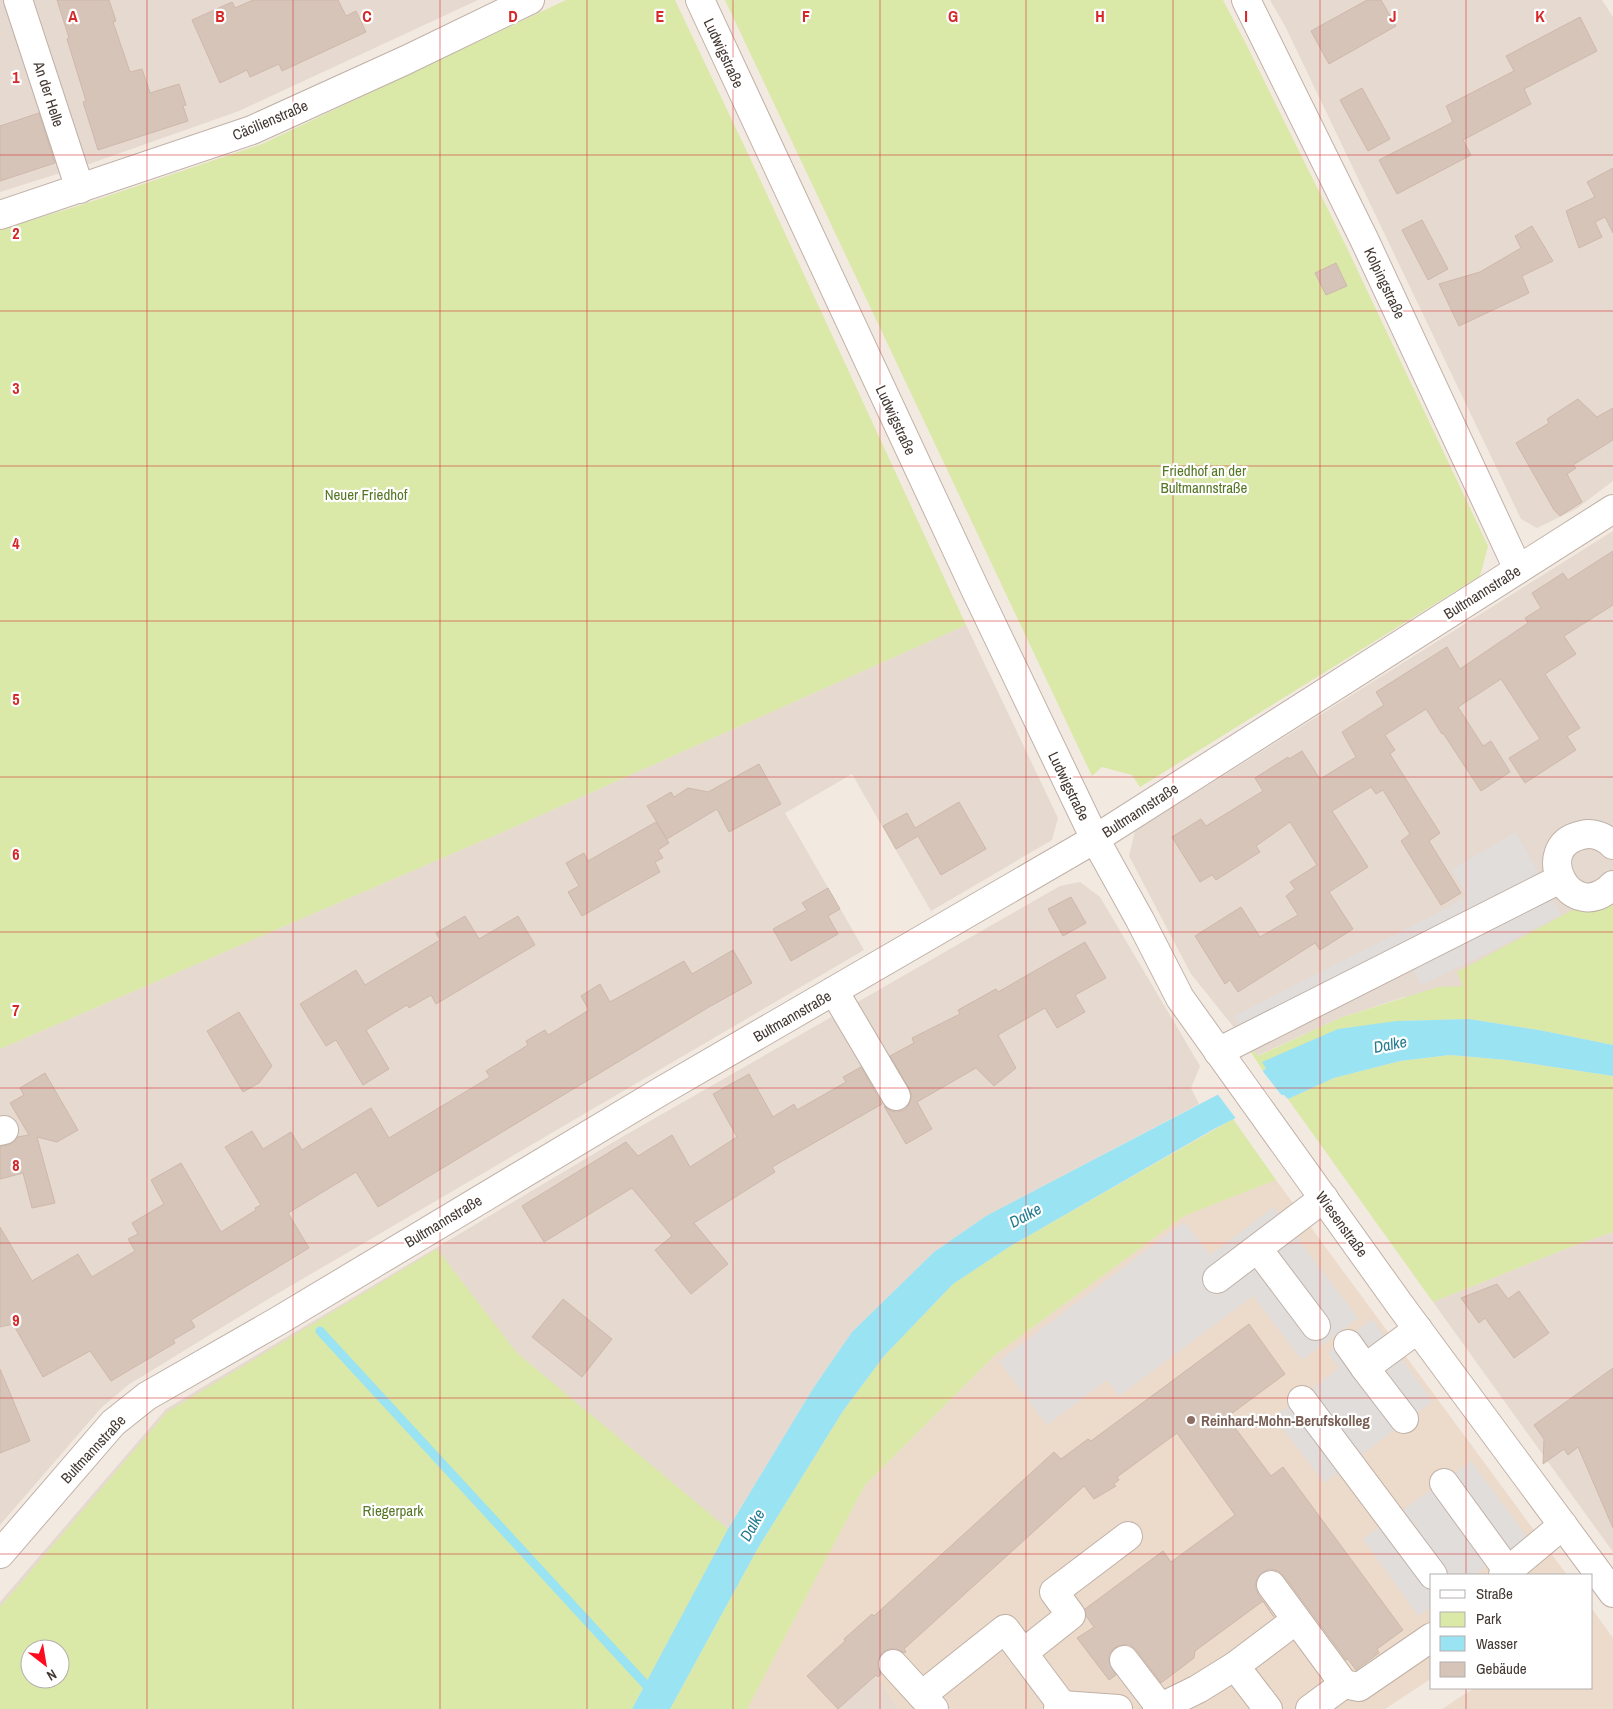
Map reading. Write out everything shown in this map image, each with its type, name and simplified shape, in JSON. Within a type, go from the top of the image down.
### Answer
[{"type":"street","name":"An der Helle","points":[[18,0],[80,189]]},
{"type":"street","name":"Cäcilienstraße","points":[[0,215],[252,130],[406,60],[530,0]]},
{"type":"street","name":"Ludwigstraße","points":[[700,0],[958,553],[1095,839]]},
{"type":"street","name":"Kolpingstraße","points":[[1246,0],[1364,239],[1518,569]]},
{"type":"street","name":"Bultmannstraße","points":[[0,1554],[113,1423],[147,1396],[286,1316],[578,1140],[1095,839],[1613,509]]},
{"type":"street","points":[[1613,845],[1600,836],[1591,834],[1582,834],[1572,838],[1566,842],[1560,852],[1557,870],[1566,888],[1575,894],[1586,897],[1597,896],[1607,891],[1613,885]]},
{"type":"street","name":"Wiesenstraße","points":[[1095,839],[1180,998],[1418,1329],[1563,1525],[1609,1579]]},
{"type":"street","points":[[1218,1052],[1560,879]]},
{"type":"street","points":[[834,991],[896,1096]]},
{"type":"street","points":[[1217,1279],[1324,1198]]},
{"type":"street","points":[[1258,1249],[1316,1326]]},
{"type":"street","points":[[1365,1368],[1418,1329]]},
{"type":"street","points":[[1348,1344],[1404,1419]]},
{"type":"street","points":[[1302,1400],[1432,1574]]},
{"type":"street","points":[[1444,1483],[1506,1573],[1563,1525]]},
{"type":"street","points":[[1023,1653],[1071,1615],[1054,1592],[1128,1536]]},
{"type":"street","points":[[1271,1585],[1344,1684],[1359,1687],[1430,1638]]},
{"type":"street","points":[[1111,1709],[1130,1667],[1158,1708],[1198,1689],[1235,1666],[1296,1620]]},
{"type":"street","points":[[893,1664],[928,1702],[1005,1629],[1060,1707],[1118,1709]]},
{"type":"street","points":[[1235,1666],[1268,1709]]},
{"type":"street","points":[[1310,1709],[1344,1684]]},
{"type":"shaded area","points":[[0,0],[478,0],[239,111],[89,164],[0,192]]},
{"type":"shaded area","points":[[1270,0],[1602,0],[1613,17],[1613,481],[1576,509],[1537,528],[1521,519],[1286,28]]},
{"type":"shaded area","points":[[1613,531],[1613,1013],[1404,997],[1340,1018],[1257,1056],[1191,974],[1129,856],[1135,831]]},
{"type":"shaded area","points":[[966,625],[1058,818],[1052,840],[931,911],[852,774],[785,813],[864,950],[270,1298],[128,1385],[101,1408],[0,1525],[0,1049],[505,831]]},
{"type":"shaded area","points":[[1516,832],[1561,915],[1421,985],[1411,964],[1251,1042],[1234,1016],[1440,912],[1467,896],[1452,869]]},
{"type":"shaded area","points":[[1080,882],[1100,897],[1200,1066],[1191,1088],[1199,1104],[986,1216],[934,1252],[852,1332],[814,1387],[728,1529],[646,1685],[0,1709],[0,1602],[166,1409],[622,1137],[1060,886]]},
{"type":"shaded area","name":"Reinhard-Mohn-Berufskolleg","points":[[1276,1180],[1566,1574],[1430,1574],[1430,1679],[1385,1709],[899,1709],[878,1677],[845,1641],[808,1676],[838,1709],[747,1709],[865,1485],[995,1355],[1184,1216]]},
{"type":"shaded area","points":[[1274,1207],[1358,1318],[1302,1360],[1253,1296],[1119,1396],[1107,1380],[1047,1425],[999,1361],[1184,1222],[1210,1255]]},
{"type":"shaded area","points":[[1613,1232],[1613,1552],[1433,1302]]},
{"type":"shaded area","points":[[1372,1319],[1433,1401],[1324,1483],[1274,1417],[1339,1368],[1328,1353]]},
{"type":"shaded area","points":[[1471,1461],[1527,1537],[1475,1574],[1430,1574],[1430,1607],[1418,1616],[1363,1539]]},
{"type":"shaded area","points":[[1593,1610],[1613,1638],[1613,1709],[1442,1709],[1472,1689],[1593,1689]]},
{"type":"shaded area","points":[[845,1641],[878,1677],[899,1709],[838,1709],[807,1676]]},
{"type":"green space","name":"Neuer Friedhof","points":[[566,0],[675,0],[966,625],[505,831],[0,1049],[0,230],[262,144]]},
{"type":"green space","name":"Friedhof an der Bultmannstraße","points":[[725,0],[1223,0],[1347,248],[1488,546],[1480,576],[1140,787],[1132,775],[1102,767],[1092,776]]},
{"type":"green space","points":[[1613,897],[1613,1045],[1539,1030],[1469,1019],[1397,1021],[1263,1062],[1266,1068],[1263,1071],[1251,1052],[1253,1051],[1258,1056],[1340,1018],[1438,987],[1463,986],[1457,972],[1580,906]]},
{"type":"green space","points":[[1450,1055],[1507,1060],[1613,1076],[1613,1232],[1433,1302],[1288,1099],[1334,1078],[1400,1061]]},
{"type":"green space","points":[[1233,1119],[1276,1180],[1184,1216],[995,1355],[865,1485],[747,1709],[670,1709],[758,1548],[843,1411],[884,1356],[953,1284],[1009,1247]]},
{"type":"green space","name":"Riegerpark","points":[[437,1249],[517,1353],[728,1529],[632,1709],[0,1709],[0,1607],[167,1412]]},
{"type":"water","name":"Dalke","points":[[1469,1019],[1539,1030],[1613,1045],[1613,1076],[1507,1060],[1450,1055],[1400,1061],[1334,1078],[1288,1099],[1281,1095],[1214,1129],[1009,1247],[953,1284],[884,1356],[843,1411],[758,1548],[670,1709],[632,1709],[728,1529],[814,1387],[852,1332],[934,1252],[986,1216],[1263,1071],[1266,1068],[1262,1062],[1338,1029],[1397,1021]]},
{"type":"pier","points":[[1261,1069],[1283,1097],[1237,1120],[1216,1092]]},
{"type":"building","points":[[57,0],[109,0],[116,21],[113,22],[130,72],[142,69],[150,93],[179,84],[186,105],[183,106],[188,121],[98,150],[83,102],[86,101]]},
{"type":"building","points":[[253,0],[338,0],[346,16],[356,11],[366,32],[282,71],[279,64],[250,77],[247,70],[220,83],[192,20],[232,2],[235,8]]},
{"type":"building","points":[[1367,0],[1381,0],[1396,26],[1329,64],[1311,31]]},
{"type":"building","points":[[1580,17],[1597,51],[1524,89],[1531,104],[1463,140],[1471,155],[1397,194],[1379,160],[1453,122],[1446,106],[1514,71],[1506,56]]},
{"type":"building","points":[[1362,88],[1390,139],[1368,151],[1340,100]]},
{"type":"building","points":[[39,113],[55,163],[0,181],[0,126]]},
{"type":"building","points":[[1613,168],[1613,233],[1605,217],[1595,222],[1602,237],[1579,248],[1566,211],[1595,197],[1587,182]]},
{"type":"building","points":[[1422,220],[1448,269],[1428,280],[1402,230]]},
{"type":"building","points":[[1532,226],[1553,261],[1522,276],[1529,293],[1459,326],[1439,284],[1480,272],[1521,248],[1515,236]]},
{"type":"building","points":[[1336,263],[1347,286],[1326,295],[1315,273]]},
{"type":"building","points":[[1578,399],[1597,417],[1613,408],[1613,440],[1573,465],[1576,468],[1567,474],[1582,502],[1560,516],[1554,510],[1516,443],[1549,423],[1547,419]]},
{"type":"building","points":[[1613,551],[1613,605],[1564,636],[1576,654],[1545,674],[1580,728],[1567,736],[1576,750],[1525,783],[1509,758],[1540,739],[1501,679],[1458,707],[1483,746],[1491,741],[1510,772],[1481,791],[1426,709],[1385,735],[1395,750],[1390,754],[1440,833],[1429,841],[1461,893],[1441,905],[1401,841],[1410,834],[1383,790],[1376,794],[1371,787],[1332,811],[1368,867],[1329,892],[1353,929],[1320,950],[1315,943],[1238,992],[1230,980],[1225,984],[1195,936],[1241,907],[1260,937],[1298,915],[1286,896],[1295,889],[1290,882],[1317,865],[1290,822],[1256,846],[1260,852],[1216,880],[1212,875],[1200,882],[1172,837],[1201,819],[1206,826],[1263,791],[1255,778],[1288,757],[1289,759],[1302,751],[1320,779],[1356,757],[1342,732],[1384,705],[1376,692],[1447,647],[1460,669],[1528,623],[1525,618],[1541,608],[1532,593],[1563,573],[1568,580]]},
{"type":"building","points":[[759,764],[781,804],[729,832],[717,809],[667,839],[647,806],[671,792],[674,797],[688,788],[708,792]]},
{"type":"building","points":[[959,802],[986,849],[941,875],[918,836],[896,849],[883,826],[907,813],[915,828]]},
{"type":"building","points":[[656,822],[669,843],[658,850],[663,858],[655,862],[660,872],[582,916],[568,892],[579,886],[566,863],[584,853],[588,861]]},
{"type":"building","points":[[828,888],[840,909],[828,916],[838,934],[791,961],[773,929],[807,910],[802,903]]},
{"type":"building","points":[[1071,897],[1086,923],[1063,936],[1048,909]]},
{"type":"building","points":[[465,916],[479,939],[518,916],[535,945],[436,1004],[431,995],[409,1008],[407,1005],[366,1030],[389,1069],[363,1085],[336,1040],[326,1046],[300,1004],[356,970],[365,985],[440,940],[436,933]]},
{"type":"building","points":[[1085,942],[1106,978],[1075,995],[1085,1012],[1057,1028],[1045,1008],[998,1035],[1016,1068],[994,1086],[976,1068],[917,1102],[932,1129],[906,1144],[884,1106],[896,1112],[904,1110],[912,1096],[890,1056],[914,1043],[912,1038],[960,1014],[958,1010],[996,989],[998,992]]},
{"type":"building","points":[[733,950],[752,983],[709,1007],[378,1207],[356,1172],[288,1213],[309,1248],[191,1320],[195,1327],[173,1340],[175,1343],[111,1381],[90,1351],[43,1377],[13,1324],[0,1327],[0,1227],[32,1281],[78,1254],[92,1277],[135,1251],[128,1239],[138,1234],[132,1223],[164,1204],[151,1180],[181,1163],[221,1232],[261,1205],[225,1147],[252,1131],[263,1149],[291,1132],[302,1150],[371,1108],[389,1138],[490,1077],[486,1071],[528,1045],[526,1041],[545,1030],[548,1035],[589,1010],[581,996],[600,984],[610,1002],[684,961],[692,974]]},
{"type":"building","points":[[239,1012],[272,1066],[259,1083],[243,1092],[207,1031]]},
{"type":"building","points":[[861,1067],[882,1104],[772,1167],[775,1172],[694,1223],[728,1264],[691,1294],[655,1250],[672,1236],[632,1188],[544,1242],[522,1206],[626,1142],[638,1156],[672,1135],[690,1167],[737,1137],[713,1094],[749,1074],[773,1117],[794,1104],[797,1110],[846,1082],[843,1077]]},
{"type":"building","points":[[45,1073],[78,1130],[57,1142],[37,1137],[55,1203],[32,1208],[23,1173],[0,1179],[0,1146],[14,1142],[17,1137],[29,1135],[10,1103],[24,1095],[20,1088]]},
{"type":"building","points":[[1497,1284],[1508,1299],[1519,1291],[1549,1333],[1514,1358],[1485,1318],[1479,1323],[1461,1298]]},
{"type":"building","points":[[563,1299],[612,1339],[582,1377],[532,1337]]},
{"type":"building","points":[[1249,1324],[1285,1374],[1227,1417],[1271,1476],[1283,1467],[1403,1630],[1377,1649],[1379,1653],[1356,1670],[1348,1659],[1346,1660],[1284,1576],[1278,1571],[1270,1569],[1261,1573],[1255,1586],[1263,1601],[1195,1651],[1194,1658],[1161,1683],[1130,1645],[1114,1648],[1109,1654],[1109,1662],[1116,1675],[1109,1680],[1077,1638],[1094,1627],[1086,1616],[1085,1609],[1163,1551],[1171,1562],[1235,1515],[1177,1433],[1117,1477],[1119,1480],[1114,1484],[1116,1486],[1094,1499],[1084,1486],[904,1649],[906,1652],[889,1649],[883,1652],[878,1660],[878,1668],[881,1674],[878,1677],[876,1675],[838,1709],[807,1676],[845,1641],[844,1639],[872,1614],[874,1616],[1054,1452],[1061,1459],[1088,1439],[1091,1441]]},
{"type":"building","points":[[1613,1368],[1613,1528],[1578,1447],[1568,1455],[1564,1449],[1543,1464],[1544,1439],[1534,1425]]},
{"type":"building","points":[[0,1369],[30,1441],[0,1453]]},
{"type":"waterway","points":[[320,1331],[646,1685],[656,1690]]},
{"type":"place","name":"Reinhard-Mohn-Berufskolleg","points":[[1191,1420]]}]
